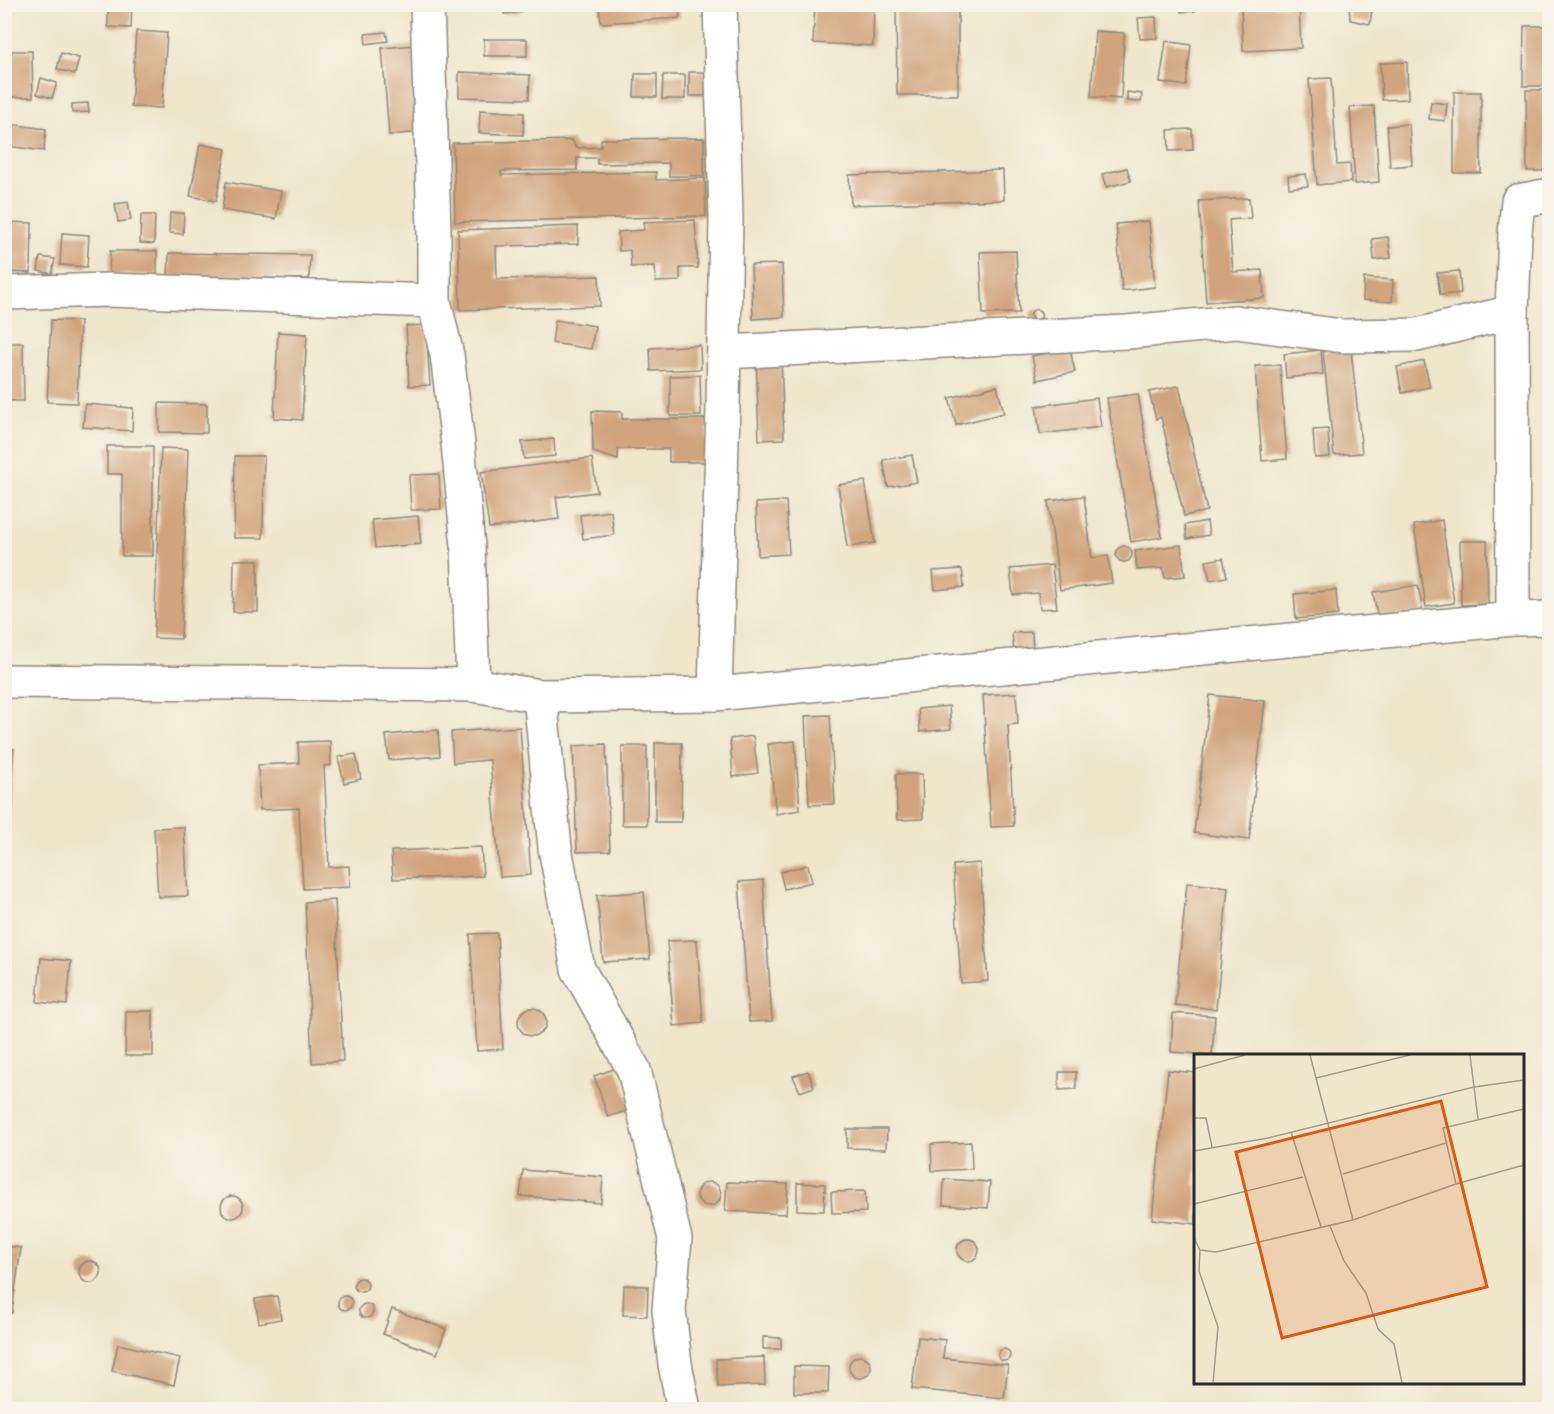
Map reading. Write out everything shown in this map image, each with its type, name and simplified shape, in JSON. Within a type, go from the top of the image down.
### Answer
[{"type":"street","points":[[427,4],[434,301],[447,355],[458,444],[468,546],[473,685]]},
{"type":"street","points":[[715,694],[726,217],[720,4]]},
{"type":"street","points":[[1512,619],[1512,312],[1515,233],[1518,201],[1550,195]]},
{"type":"street","points":[[4,293],[109,290],[434,301]]},
{"type":"street","points":[[724,352],[1127,332],[1236,322],[1343,336],[1418,335],[1512,312]]},
{"type":"street","points":[[4,681],[473,685],[540,696],[715,694],[1512,619],[1550,618]]},
{"type":"street","points":[[540,696],[555,848],[578,969],[634,1070],[675,1239],[669,1310],[675,1364],[684,1410]]},
{"type":"building","points":[[108,4],[132,4],[131,28],[108,27]]},
{"type":"building","points":[[504,4],[521,4],[521,12],[504,14]]},
{"type":"building","points":[[815,4],[874,4],[873,46],[813,43]]},
{"type":"building","points":[[896,4],[958,4],[958,95],[897,95]]},
{"type":"building","points":[[1180,4],[1194,4],[1195,11],[1181,12]]},
{"type":"building","points":[[1349,4],[1373,4],[1370,24],[1350,20]]},
{"type":"building","points":[[599,5],[679,5],[680,18],[601,23]]},
{"type":"building","points":[[1299,5],[1301,48],[1243,51],[1241,7]]},
{"type":"building","points":[[1156,17],[1157,38],[1140,39],[1138,18]]},
{"type":"building","points":[[1524,26],[1550,26],[1550,86],[1523,86]]},
{"type":"building","points":[[136,31],[167,33],[162,108],[131,107]]},
{"type":"building","points":[[1095,31],[1124,33],[1121,99],[1091,97]]},
{"type":"building","points":[[386,32],[388,41],[366,44],[365,34]]},
{"type":"building","points":[[484,39],[527,39],[527,56],[484,56]]},
{"type":"building","points":[[1166,41],[1191,45],[1186,86],[1160,82]]},
{"type":"building","points":[[414,45],[421,132],[389,135],[382,48]]},
{"type":"building","points":[[5,51],[32,51],[33,97],[5,97]]},
{"type":"building","points":[[61,53],[79,58],[75,74],[57,69]]},
{"type":"building","points":[[1407,62],[1408,99],[1382,100],[1380,63]]},
{"type":"building","points":[[459,72],[530,75],[529,99],[459,97]]},
{"type":"building","points":[[689,72],[711,72],[712,96],[689,96]]},
{"type":"building","points":[[635,74],[657,74],[657,97],[634,97]]},
{"type":"building","points":[[663,75],[685,75],[685,99],[662,99]]},
{"type":"building","points":[[41,78],[57,83],[52,98],[37,94]]},
{"type":"building","points":[[1331,78],[1337,165],[1350,164],[1351,182],[1317,185],[1309,79]]},
{"type":"building","points":[[1526,90],[1550,90],[1550,171],[1527,171]]},
{"type":"building","points":[[1127,92],[1142,94],[1141,102],[1127,101]]},
{"type":"building","points":[[1454,92],[1481,92],[1481,173],[1454,173]]},
{"type":"building","points":[[1431,102],[1447,104],[1445,121],[1429,119]]},
{"type":"building","points":[[88,103],[89,112],[72,113],[72,104]]},
{"type":"building","points":[[1374,106],[1379,182],[1355,184],[1350,107]]},
{"type":"building","points":[[480,110],[524,113],[523,135],[479,133]]},
{"type":"building","points":[[9,124],[46,129],[44,151],[7,146]]},
{"type":"building","points":[[1409,124],[1412,165],[1390,167],[1387,126]]},
{"type":"building","points":[[1192,129],[1193,150],[1169,151],[1168,130]]},
{"type":"building","points":[[704,138],[704,176],[669,176],[669,163],[597,164],[597,158],[577,158],[577,170],[501,171],[501,175],[656,172],[656,180],[705,178],[706,216],[455,222],[453,143],[572,140],[576,148],[601,147],[601,139]]},
{"type":"building","points":[[200,144],[226,149],[216,201],[190,196]]},
{"type":"building","points":[[1127,168],[1131,181],[1106,187],[1102,174]]},
{"type":"building","points":[[1003,170],[1004,200],[851,205],[849,175]]},
{"type":"building","points":[[1306,174],[1308,186],[1289,188],[1288,176]]},
{"type":"building","points":[[226,182],[281,191],[276,219],[222,210]]},
{"type":"building","points":[[1249,198],[1251,218],[1229,220],[1233,272],[1262,270],[1264,298],[1206,302],[1199,201]]},
{"type":"building","points":[[128,202],[131,220],[118,222],[115,204]]},
{"type":"building","points":[[170,213],[184,213],[183,234],[169,233]]},
{"type":"building","points":[[141,215],[155,215],[154,244],[140,243]]},
{"type":"building","points":[[695,220],[698,268],[680,268],[680,281],[656,282],[655,266],[631,267],[630,250],[619,251],[618,232],[644,230],[643,222]]},
{"type":"building","points":[[1149,221],[1155,287],[1122,291],[1116,224]]},
{"type":"building","points":[[4,222],[32,223],[31,273],[4,272]]},
{"type":"building","points":[[578,226],[578,244],[496,246],[497,279],[599,276],[600,306],[460,310],[458,230]]},
{"type":"building","points":[[62,233],[89,235],[87,267],[60,265]]},
{"type":"building","points":[[1388,237],[1391,258],[1374,260],[1372,239]]},
{"type":"building","points":[[110,251],[157,251],[157,275],[109,274]]},
{"type":"building","points":[[1016,251],[1019,313],[983,314],[980,252]]},
{"type":"building","points":[[169,253],[310,255],[309,279],[168,277]]},
{"type":"building","points":[[40,257],[55,259],[52,274],[38,271]]},
{"type":"building","points":[[782,264],[784,317],[753,319],[751,265]]},
{"type":"building","points":[[1459,271],[1461,293],[1440,295],[1437,273]]},
{"type":"building","points":[[1364,278],[1393,280],[1392,302],[1363,300]]},
{"type":"building","points":[[1036,309],[1042,315],[1036,321],[1030,315]]},
{"type":"building","points":[[51,320],[80,321],[77,403],[47,402]]},
{"type":"building","points":[[555,320],[595,326],[591,349],[552,343]]},
{"type":"building","points":[[426,325],[430,385],[409,386],[406,326]]},
{"type":"building","points":[[278,332],[307,334],[302,420],[274,418]]},
{"type":"building","points":[[4,343],[23,343],[24,401],[4,401]]},
{"type":"building","points":[[700,345],[701,369],[651,371],[650,348]]},
{"type":"building","points":[[1070,349],[1075,372],[1037,380],[1032,356]]},
{"type":"building","points":[[1351,349],[1362,453],[1334,455],[1323,351]]},
{"type":"building","points":[[1321,350],[1323,374],[1286,378],[1284,354]]},
{"type":"building","points":[[781,355],[784,439],[759,440],[756,356]]},
{"type":"building","points":[[1424,361],[1430,387],[1402,393],[1397,367]]},
{"type":"building","points":[[1280,365],[1287,459],[1262,461],[1255,366]]},
{"type":"building","points":[[700,375],[701,416],[670,416],[670,376]]},
{"type":"building","points":[[997,386],[1004,413],[956,425],[949,398]]},
{"type":"building","points":[[1179,386],[1207,511],[1184,516],[1161,417],[1156,419],[1149,392]]},
{"type":"building","points":[[1138,394],[1162,537],[1131,542],[1107,398]]},
{"type":"building","points":[[1097,398],[1101,427],[1040,434],[1036,406]]},
{"type":"building","points":[[159,403],[207,404],[207,433],[159,432]]},
{"type":"building","points":[[85,404],[133,408],[132,431],[83,427]]},
{"type":"building","points":[[592,411],[622,412],[622,419],[707,419],[707,462],[669,462],[669,449],[618,449],[618,460],[593,452]]},
{"type":"building","points":[[1328,429],[1330,457],[1315,458],[1313,430]]},
{"type":"building","points":[[554,439],[555,456],[524,459],[522,442]]},
{"type":"building","points":[[107,446],[153,446],[153,556],[122,556],[122,474],[107,474]]},
{"type":"building","points":[[161,448],[188,449],[181,639],[154,638]]},
{"type":"building","points":[[912,455],[917,482],[888,487],[883,460]]},
{"type":"building","points":[[235,456],[264,456],[263,538],[234,538]]},
{"type":"building","points":[[592,458],[597,492],[556,497],[559,519],[489,528],[481,472]]},
{"type":"building","points":[[439,474],[441,509],[411,510],[409,475]]},
{"type":"building","points":[[865,481],[875,543],[847,547],[838,485]]},
{"type":"building","points":[[1084,496],[1092,558],[1108,556],[1112,583],[1060,590],[1048,501]]},
{"type":"building","points":[[786,501],[789,554],[758,556],[756,503]]},
{"type":"building","points":[[611,511],[614,535],[583,539],[580,515]]},
{"type":"building","points":[[418,516],[421,544],[375,548],[372,520]]},
{"type":"building","points":[[1442,520],[1454,603],[1426,607],[1414,525]]},
{"type":"building","points":[[1207,521],[1209,535],[1187,539],[1185,525]]},
{"type":"building","points":[[1460,541],[1487,541],[1488,604],[1461,605]]},
{"type":"building","points":[[1181,545],[1185,576],[1165,578],[1163,568],[1137,570],[1135,551]]},
{"type":"building","points":[[1124,546],[1132,554],[1124,562],[1116,554]]},
{"type":"building","points":[[1223,558],[1227,577],[1210,580],[1206,561]]},
{"type":"building","points":[[234,560],[258,560],[258,612],[233,612]]},
{"type":"building","points":[[1052,565],[1057,608],[1040,609],[1038,593],[1013,595],[1010,569]]},
{"type":"building","points":[[962,569],[964,587],[935,590],[933,571]]},
{"type":"building","points":[[1418,585],[1423,613],[1378,620],[1373,592]]},
{"type":"building","points":[[1336,590],[1338,615],[1296,619],[1294,594]]},
{"type":"building","points":[[1032,632],[1033,650],[1014,652],[1012,633]]},
{"type":"building","points":[[1016,693],[1018,724],[1008,725],[1014,826],[991,827],[983,695]]},
{"type":"building","points":[[1210,695],[1265,701],[1249,840],[1194,833]]},
{"type":"building","points":[[949,706],[951,729],[920,732],[918,709]]},
{"type":"building","points":[[830,715],[835,804],[809,805],[805,716]]},
{"type":"building","points":[[520,727],[531,875],[500,877],[490,760],[453,763],[451,732]]},
{"type":"building","points":[[438,730],[440,756],[389,760],[386,735]]},
{"type":"building","points":[[753,736],[758,773],[733,777],[730,739]]},
{"type":"building","points":[[330,741],[331,765],[324,766],[329,867],[349,866],[350,887],[303,889],[299,808],[260,810],[258,765],[299,763],[298,742]]},
{"type":"building","points":[[795,741],[800,810],[776,814],[768,744]]},
{"type":"building","points":[[655,743],[682,743],[681,822],[655,822]]},
{"type":"building","points":[[606,744],[610,851],[577,852],[573,746]]},
{"type":"building","points":[[622,746],[647,746],[647,825],[622,825]]},
{"type":"building","points":[[4,748],[14,749],[6,836],[4,836]]},
{"type":"building","points":[[356,754],[361,779],[344,783],[338,757]]},
{"type":"building","points":[[896,774],[922,774],[923,819],[897,820]]},
{"type":"building","points":[[184,827],[188,896],[158,897],[154,828]]},
{"type":"building","points":[[481,847],[483,876],[393,879],[391,851]]},
{"type":"building","points":[[980,863],[988,981],[961,983],[953,865]]},
{"type":"building","points":[[808,865],[812,882],[784,889],[780,872]]},
{"type":"building","points":[[763,880],[772,1021],[749,1022],[739,882]]},
{"type":"building","points":[[1187,883],[1228,887],[1216,1009],[1175,1005]]},
{"type":"building","points":[[644,892],[650,959],[603,962],[597,895]]},
{"type":"building","points":[[335,900],[343,1061],[312,1063],[305,902]]},
{"type":"building","points":[[497,933],[503,1049],[477,1051],[470,934]]},
{"type":"building","points":[[697,940],[703,1023],[674,1026],[667,941]]},
{"type":"building","points":[[41,958],[71,961],[67,1005],[37,1002]]},
{"type":"building","points":[[532,1008],[542,1012],[546,1022],[542,1032],[532,1036],[522,1032],[518,1022],[522,1012]]},
{"type":"building","points":[[126,1011],[153,1011],[153,1056],[125,1056]]},
{"type":"building","points":[[1173,1013],[1215,1016],[1212,1054],[1171,1052]]},
{"type":"building","points":[[617,1068],[632,1109],[608,1117],[594,1076]]},
{"type":"building","points":[[1168,1070],[1194,1073],[1194,1224],[1152,1219]]},
{"type":"building","points":[[808,1071],[814,1087],[800,1092],[793,1076]]},
{"type":"building","points":[[1059,1072],[1076,1072],[1076,1089],[1059,1090]]},
{"type":"building","points":[[847,1129],[887,1129],[886,1149],[847,1148]]},
{"type":"building","points":[[971,1142],[972,1169],[932,1171],[931,1144]]},
{"type":"building","points":[[523,1170],[603,1177],[601,1203],[520,1196]]},
{"type":"building","points":[[944,1179],[990,1182],[988,1208],[943,1205]]},
{"type":"building","points":[[709,1182],[717,1186],[721,1194],[717,1202],[709,1206],[701,1202],[697,1194],[701,1186]]},
{"type":"building","points":[[727,1182],[788,1184],[786,1214],[725,1211]]},
{"type":"building","points":[[797,1183],[825,1184],[824,1211],[797,1210]]},
{"type":"building","points":[[865,1191],[866,1212],[832,1213],[831,1192]]},
{"type":"building","points":[[232,1196],[240,1199],[243,1207],[240,1215],[232,1218],[224,1215],[221,1207],[224,1199]]},
{"type":"building","points":[[968,1239],[976,1242],[979,1250],[976,1258],[968,1261],[960,1258],[957,1250],[960,1242]]},
{"type":"building","points":[[4,1246],[21,1248],[12,1313],[4,1312]]},
{"type":"building","points":[[90,1261],[98,1264],[101,1272],[98,1280],[90,1283],[82,1280],[79,1272],[82,1264]]},
{"type":"building","points":[[361,1278],[366,1280],[368,1285],[366,1290],[361,1292],[356,1290],[354,1285],[356,1280]]},
{"type":"building","points":[[624,1285],[648,1286],[647,1316],[623,1315]]},
{"type":"building","points":[[277,1296],[281,1319],[259,1323],[255,1299]]},
{"type":"building","points":[[345,1296],[350,1298],[352,1303],[350,1308],[345,1310],[340,1308],[338,1303],[340,1298]]},
{"type":"building","points":[[366,1304],[371,1306],[373,1311],[371,1316],[366,1318],[361,1316],[359,1311],[361,1306]]},
{"type":"building","points":[[392,1309],[446,1329],[437,1354],[383,1334]]},
{"type":"building","points":[[763,1337],[781,1338],[781,1349],[763,1349]]},
{"type":"building","points":[[918,1337],[945,1340],[943,1358],[1008,1365],[1004,1398],[912,1389]]},
{"type":"building","points":[[118,1344],[180,1358],[174,1385],[112,1371]]},
{"type":"building","points":[[1006,1349],[1010,1355],[1006,1361],[1002,1361],[998,1353]]},
{"type":"building","points":[[860,1356],[868,1359],[871,1367],[868,1375],[860,1378],[852,1375],[849,1367],[852,1359]]},
{"type":"building","points":[[764,1357],[765,1385],[718,1387],[716,1359]]},
{"type":"building","points":[[794,1366],[829,1367],[828,1393],[794,1393]]}]
